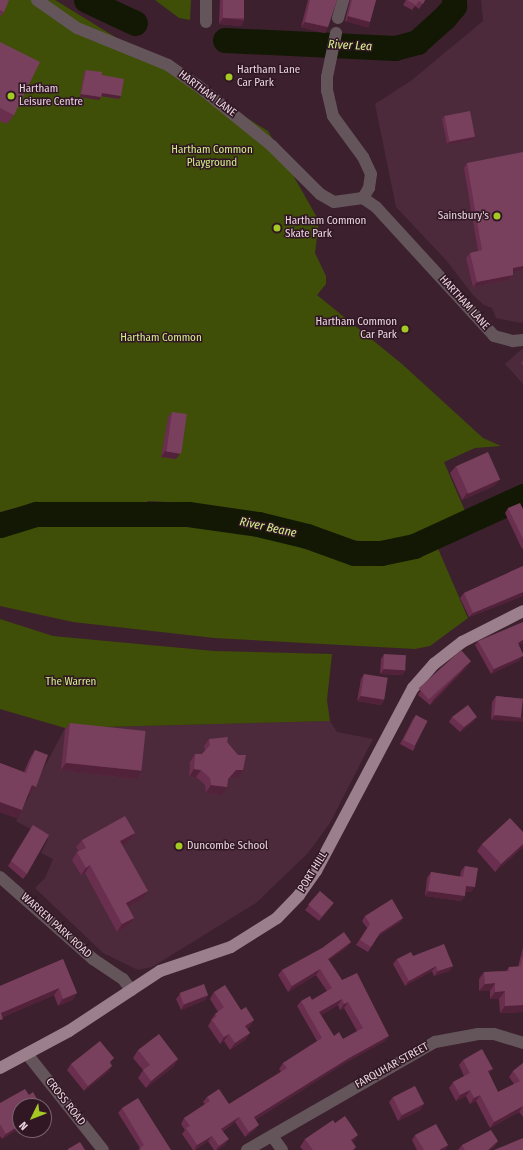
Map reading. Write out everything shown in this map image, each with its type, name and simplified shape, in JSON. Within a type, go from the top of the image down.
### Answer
[{"type":"main road","name":"PORT HILL","points":[[0,1068],[69,1032],[160,971],[230,947],[277,918],[299,896],[316,871],[413,688],[434,664],[462,642],[523,611]]},
{"type":"street","name":"HARTHAM LANE","points":[[37,0],[77,28],[168,65],[197,85],[272,146],[320,194],[334,202],[363,198],[376,207],[494,336],[513,341],[523,340]]},
{"type":"street","points":[[206,0],[206,22]]},
{"type":"street","points":[[338,18],[343,0]]},
{"type":"street","points":[[336,33],[327,77],[327,91],[333,116],[363,158],[371,174],[369,188],[363,198]]},
{"type":"street","name":"WARREN PARK ROAD","points":[[0,877],[93,959],[123,980],[131,990]]},
{"type":"street","name":"FARQUHAR STREET","points":[[247,1150],[435,1042],[478,1034],[494,1034],[523,1043]]},
{"type":"street","name":"CROSS ROAD","points":[[27,1054],[103,1150]]},
{"type":"street","points":[[272,1136],[282,1150]]},
{"type":"shaded area","points":[[481,0],[523,0],[523,322],[521,323],[496,318],[492,308],[484,305],[473,295],[446,260],[396,207],[375,104],[412,80],[483,21]]},
{"type":"shaded area","points":[[523,348],[523,384],[505,364]]},
{"type":"shaded area","name":"Duncombe School","points":[[330,721],[337,732],[373,739],[330,823],[308,853],[256,903],[152,967],[138,970],[103,953],[35,888],[45,878],[53,859],[41,853],[48,839],[16,821],[65,728]]},
{"type":"green space","name":"Hartham Common","points":[[0,0],[55,0],[268,131],[319,221],[315,253],[326,276],[326,284],[317,295],[402,364],[483,438],[501,446],[475,448],[444,462],[465,511],[403,539],[383,543],[340,539],[304,526],[205,505],[168,502],[148,501],[142,507],[33,504],[0,512]]},
{"type":"green space","points":[[155,0],[191,0],[190,20],[179,18]]},
{"type":"green space","points":[[59,522],[90,525],[185,524],[291,539],[335,555],[364,562],[388,564],[436,544],[468,618],[430,646],[415,649],[214,638],[73,622],[0,606],[0,536],[28,525]]},
{"type":"green space","name":"The Warren","points":[[0,619],[53,636],[214,651],[332,654],[327,700],[330,721],[65,728],[0,709]]},
{"type":"building","points":[[0,0],[9,0],[4,12],[0,10]]},
{"type":"building","points":[[223,0],[244,0],[244,18],[223,18]]},
{"type":"building","points":[[310,0],[337,0],[328,27],[305,22]]},
{"type":"building","points":[[352,0],[376,0],[370,22],[348,16]]},
{"type":"building","points":[[407,0],[425,0],[423,4],[419,1],[416,5]]},
{"type":"building","name":"Hartham Leisure Centre","points":[[0,42],[40,62],[14,115],[0,108]]},
{"type":"building","points":[[86,70],[102,72],[102,75],[124,79],[121,96],[102,93],[101,97],[81,94]]},
{"type":"building","points":[[470,111],[475,137],[449,141],[444,116]]},
{"type":"building","name":"Sainsbury's","points":[[523,152],[523,266],[513,268],[513,275],[477,282],[470,253],[482,250],[467,163]]},
{"type":"building","points":[[172,412],[187,414],[181,454],[166,452]]},
{"type":"building","points":[[488,452],[500,479],[468,494],[456,466]]},
{"type":"building","points":[[520,503],[523,509],[523,539],[508,508]]},
{"type":"building","points":[[523,566],[523,592],[473,613],[464,593]]},
{"type":"building","points":[[523,622],[523,640],[518,643],[523,656],[494,669],[478,641]]},
{"type":"building","points":[[461,650],[471,661],[429,699],[419,688]]},
{"type":"building","points":[[384,654],[406,655],[405,670],[383,669]]},
{"type":"building","points":[[364,674],[388,678],[384,699],[361,696]]},
{"type":"building","points":[[496,696],[523,699],[521,718],[494,715]]},
{"type":"building","points":[[468,705],[477,717],[464,727],[452,717]]},
{"type":"building","points":[[416,715],[428,721],[415,746],[403,740]]},
{"type":"building","points":[[70,723],[146,731],[141,771],[66,763]]},
{"type":"building","points":[[228,737],[227,742],[238,755],[246,755],[243,770],[236,770],[228,779],[227,787],[211,785],[210,778],[201,770],[194,769],[195,754],[202,754],[210,745],[209,739]]},
{"type":"building","points":[[35,750],[48,755],[36,787],[32,785],[22,810],[0,802],[0,763],[26,773]]},
{"type":"building","points":[[125,816],[135,833],[120,841],[148,891],[126,903],[134,918],[122,924],[90,865],[86,868],[77,852],[86,848],[82,840]]},
{"type":"building","points":[[510,818],[523,832],[523,844],[501,864],[482,844]]},
{"type":"building","points":[[33,825],[49,835],[27,874],[11,861]]},
{"type":"building","points":[[465,866],[478,868],[475,887],[466,886],[465,896],[428,891],[431,872],[463,877]]},
{"type":"building","points":[[320,891],[334,903],[322,916],[308,905]]},
{"type":"building","points":[[392,899],[403,918],[380,933],[371,947],[360,940],[370,924],[365,916]]},
{"type":"building","points":[[344,932],[351,942],[328,959],[342,980],[357,973],[389,1036],[349,1058],[254,1117],[259,1125],[249,1132],[239,1117],[221,1129],[229,1139],[219,1146],[212,1136],[197,1145],[186,1128],[190,1126],[184,1118],[210,1101],[207,1097],[219,1089],[229,1104],[287,1068],[283,1063],[322,1038],[301,1001],[310,996],[312,1000],[332,988],[320,969],[292,986],[282,970],[322,948]],"holes":[[[342,999],[344,1004],[348,1002],[363,1028],[343,1039],[339,1032],[334,1036],[319,1012]]]},
{"type":"building","points":[[444,944],[453,966],[438,971],[436,966],[409,981],[397,959],[411,952],[413,956]]},
{"type":"building","points":[[523,956],[523,966],[520,967]]},
{"type":"building","points":[[63,959],[77,993],[63,999],[59,988],[1,1013],[3,1019],[0,1020],[0,986]]},
{"type":"building","points":[[523,966],[523,1005],[505,1006],[505,991],[495,992],[495,983],[485,984],[484,972],[509,971],[509,967]]},
{"type":"building","points":[[204,984],[208,995],[184,1004],[180,993]]},
{"type":"building","points":[[225,985],[241,1010],[246,1007],[254,1020],[245,1026],[250,1033],[235,1043],[229,1034],[224,1037],[212,1020],[217,1016],[215,1014],[224,1007],[214,992]]},
{"type":"building","points":[[159,1034],[178,1059],[151,1081],[143,1070],[150,1065],[138,1050]]},
{"type":"building","points":[[100,1041],[114,1058],[110,1062],[112,1066],[88,1086],[71,1064]]},
{"type":"building","points":[[482,1049],[493,1069],[488,1071],[498,1092],[520,1081],[513,1071],[523,1063],[523,1106],[494,1122],[480,1095],[474,1098],[470,1090],[460,1095],[453,1082],[470,1073],[463,1060]]},
{"type":"building","points":[[415,1086],[424,1104],[402,1115],[393,1097]]},
{"type":"building","points":[[25,1089],[29,1095],[33,1092],[36,1098],[12,1098],[12,1130],[6,1134],[0,1124],[0,1103]]},
{"type":"building","points":[[138,1098],[171,1150],[141,1150],[140,1148],[144,1145],[122,1108]]},
{"type":"building","points":[[345,1116],[358,1135],[351,1140],[356,1147],[352,1150],[313,1150],[305,1139],[333,1120],[335,1123]]},
{"type":"building","points":[[436,1124],[448,1145],[439,1150],[424,1150],[415,1135]]},
{"type":"building","points":[[491,1130],[498,1141],[488,1150],[465,1150],[462,1145]]},
{"type":"building","points":[[523,1138],[523,1150],[494,1150]]},
{"type":"building","points":[[80,1142],[85,1150],[68,1150],[68,1149]]},
{"type":"waterway","name":"River Lea","points":[[86,0],[135,23]]},
{"type":"waterway","name":"River Lea","points":[[225,40],[395,48],[417,42],[444,18],[454,6],[454,0]]},
{"type":"waterway","name":"River Beane","points":[[0,525],[36,514],[188,514],[258,524],[307,536],[354,553],[381,553],[414,546],[523,496]]},
{"type":"place","name":"Hartham Lane Car Park","points":[[229,77]]},
{"type":"place","name":"Hartham Leisure Centre","points":[[11,96]]},
{"type":"place","name":"Sainsbury's","points":[[497,216]]},
{"type":"place","name":"Hartham Common Skate Park","points":[[277,228]]},
{"type":"place","name":"Hartham Common Car Park","points":[[405,329]]},
{"type":"place","name":"Duncombe School","points":[[179,846]]},
{"type":"park label","name":"Hartham Common Playground","points":[[212,157]]}]
